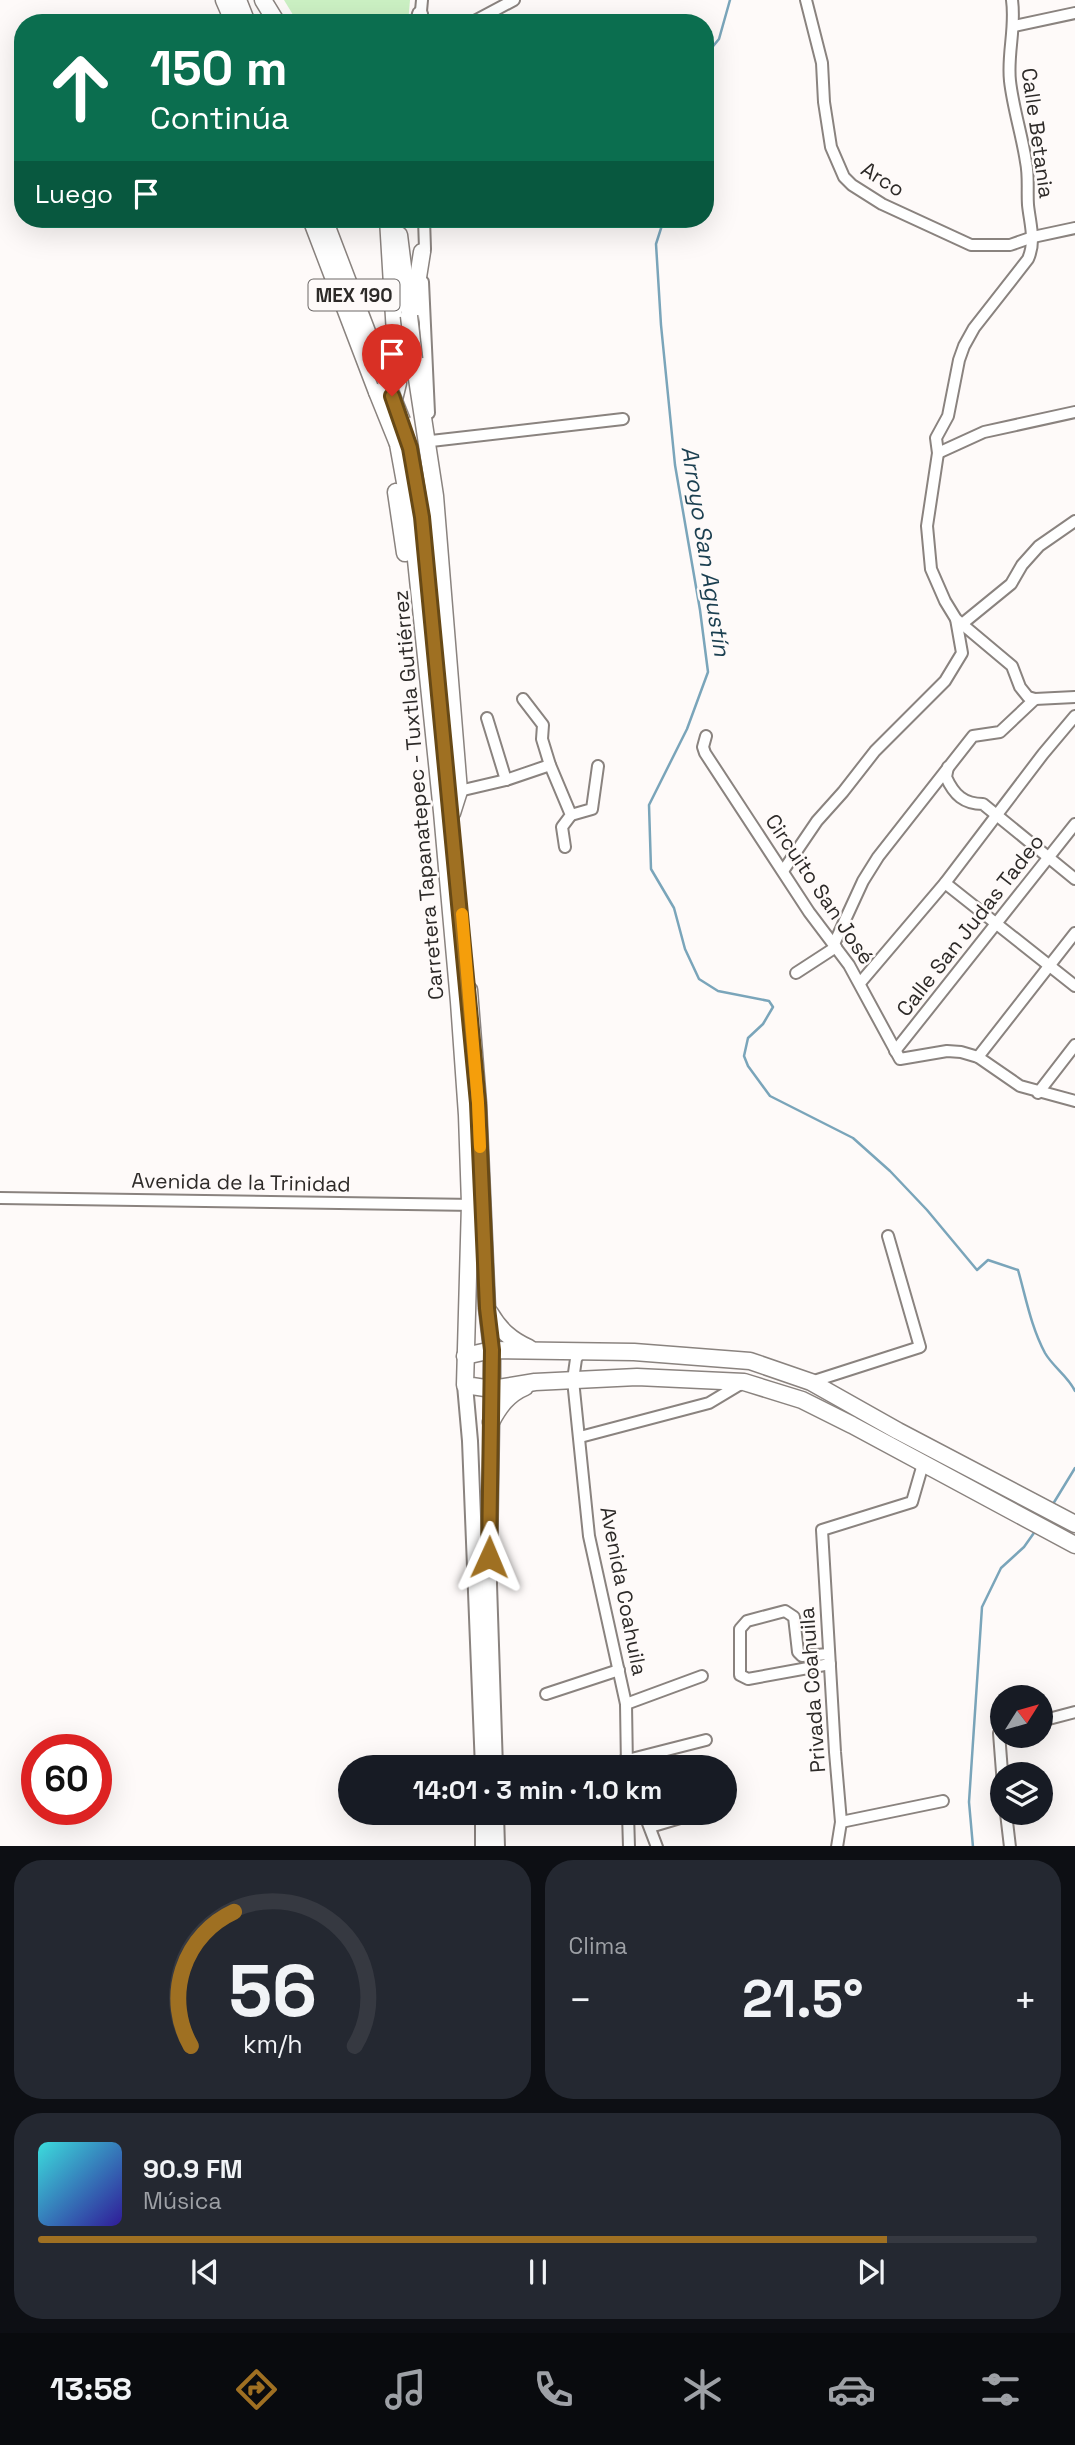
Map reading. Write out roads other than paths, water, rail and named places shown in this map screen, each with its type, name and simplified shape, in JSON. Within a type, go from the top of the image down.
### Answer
[{"type":"highway","name":"Carretera Tapanatepec - Tuxtla Gutiérrez","points":[[314,228],[398,444],[412,521],[492,1350],[492,1389]]},
{"type":"highway","name":"Carretera Tapanatepec - Tuxtla Gutiérrez","points":[[327,228],[402,421],[422,517],[478,1103],[476,1205],[464,1356],[465,1385]]},
{"type":"highway","points":[[389,228],[398,383]]},
{"type":"highway","name":"MEX 190","points":[[398,228],[414,359],[435,496],[459,791],[452,813]]},
{"type":"highway","points":[[422,252],[412,317],[387,436],[402,524],[415,646],[431,710]]},
{"type":"highway","points":[[487,1308],[498,1327],[514,1342],[535,1351]]},
{"type":"highway","points":[[464,1356],[492,1350],[581,1351],[750,1360],[811,1381],[898,1431],[1068,1520]]},
{"type":"highway","points":[[465,1385],[492,1389],[535,1382],[637,1377],[744,1382],[802,1400],[1075,1545]]},
{"type":"highway","points":[[491,1422],[501,1404],[516,1391],[535,1382]]},
{"type":"main road","name":"MEX 190","points":[[465,1385],[470,1441],[482,1755]]},
{"type":"main road","name":"MEX 190","points":[[492,1389],[489,1584],[495,1755]]},
{"type":"main road","points":[[483,1825],[483,1846]]},
{"type":"main road","points":[[496,1825],[497,1846]]},
{"type":"street","points":[[488,14],[514,0]]},
{"type":"street","name":"Arco","points":[[806,0],[822,63],[824,102],[831,147],[844,177],[862,193],[971,245],[1010,245],[1075,228]]},
{"type":"street","name":"Calle Betania","points":[[1012,0],[1014,26],[1009,57],[1010,83],[1027,165],[1028,207],[1033,237]]},
{"type":"street","points":[[1014,26],[1075,13]]},
{"type":"street","points":[[424,228],[425,249],[422,252],[425,347],[435,496]]},
{"type":"street","points":[[1033,237],[1028,259],[974,328],[964,346],[948,416],[936,438],[938,453],[927,526],[931,569],[959,621],[1012,666],[1020,687],[1028,697],[1075,697]]},
{"type":"street","points":[[938,453],[984,432],[1075,412]]},
{"type":"street","points":[[431,441],[623,419]]},
{"type":"street","points":[[959,621],[1011,584],[1022,565],[1039,545],[1075,521]]},
{"type":"street","points":[[783,871],[817,821],[875,751],[945,681],[962,653],[959,621]]},
{"type":"street","points":[[523,699],[543,725],[542,739],[570,815]]},
{"type":"street","points":[[796,973],[835,946],[863,881],[878,857],[973,736],[1000,732],[1035,699]]},
{"type":"street","points":[[860,983],[945,883],[1075,716]]},
{"type":"street","points":[[487,718],[506,780]]},
{"type":"street","name":"Circuito San José","points":[[706,736],[703,747],[705,753],[809,912],[860,983],[897,1055]]},
{"type":"street","points":[[459,791],[506,780],[550,765]]},
{"type":"street","points":[[565,847],[562,827],[570,815],[592,809],[598,766]]},
{"type":"street","points":[[948,767],[946,777],[957,795],[971,804],[983,804],[1075,879]]},
{"type":"street","name":"Calle San Judas Tadeo","points":[[897,1055],[996,923],[1075,824]]},
{"type":"street","points":[[945,883],[1075,986]]},
{"type":"street","points":[[978,1057],[1075,933]]},
{"type":"street","points":[[1038,1093],[1075,1045]]},
{"type":"street","points":[[897,1055],[961,1052],[978,1057],[1005,1077],[1038,1093],[1075,1101]]},
{"type":"street","name":"Avenida de la Trinidad","points":[[0,1198],[476,1205]]},
{"type":"street","points":[[811,1381],[920,1347],[888,1236]]},
{"type":"street","points":[[573,1380],[576,1359],[581,1351]]},
{"type":"street","name":"Avenida Coahuila","points":[[573,1380],[589,1536],[626,1704],[627,1755]]},
{"type":"street","points":[[580,1437],[709,1403],[744,1382]]},
{"type":"street","name":"Privada Coahuila","points":[[837,1846],[841,1822],[822,1530],[912,1502],[923,1464]]},
{"type":"street","points":[[785,1612],[794,1617],[798,1652],[802,1656],[829,1659],[748,1679],[740,1675],[740,1629],[747,1621],[785,1612]]},
{"type":"street","points":[[546,1694],[619,1670]]},
{"type":"street","points":[[626,1704],[702,1676]]},
{"type":"street","points":[[1054,1718],[1075,1712]]},
{"type":"street","points":[[654,1755],[706,1740]]},
{"type":"street","points":[[841,1822],[943,1801]]},
{"type":"street","points":[[628,1825],[629,1846]]},
{"type":"street","points":[[657,1825],[650,1827],[657,1846]]},
{"type":"street","points":[[1007,1825],[1010,1846]]},
{"type":"waterway","name":"Arroyo San Agustín","points":[[714,45],[719,39],[730,0]]},
{"type":"waterway","name":"Arroyo San Agustín","points":[[661,228],[656,244],[675,465],[708,672],[687,729],[649,805],[651,869],[674,908],[685,949],[699,979],[718,991],[769,1001],[773,1007],[763,1024],[748,1038],[744,1056],[770,1096],[853,1138],[890,1171],[927,1210],[977,1270],[988,1260],[1018,1270],[1040,1343],[1048,1358],[1075,1391]]},
{"type":"waterway","name":"Arroyo San Agustín","points":[[1053,1504],[1075,1468]]},
{"type":"waterway","name":"Arroyo San Agustín","points":[[973,1846],[969,1802],[982,1607],[1001,1568],[1024,1547],[1036,1530]]}]
